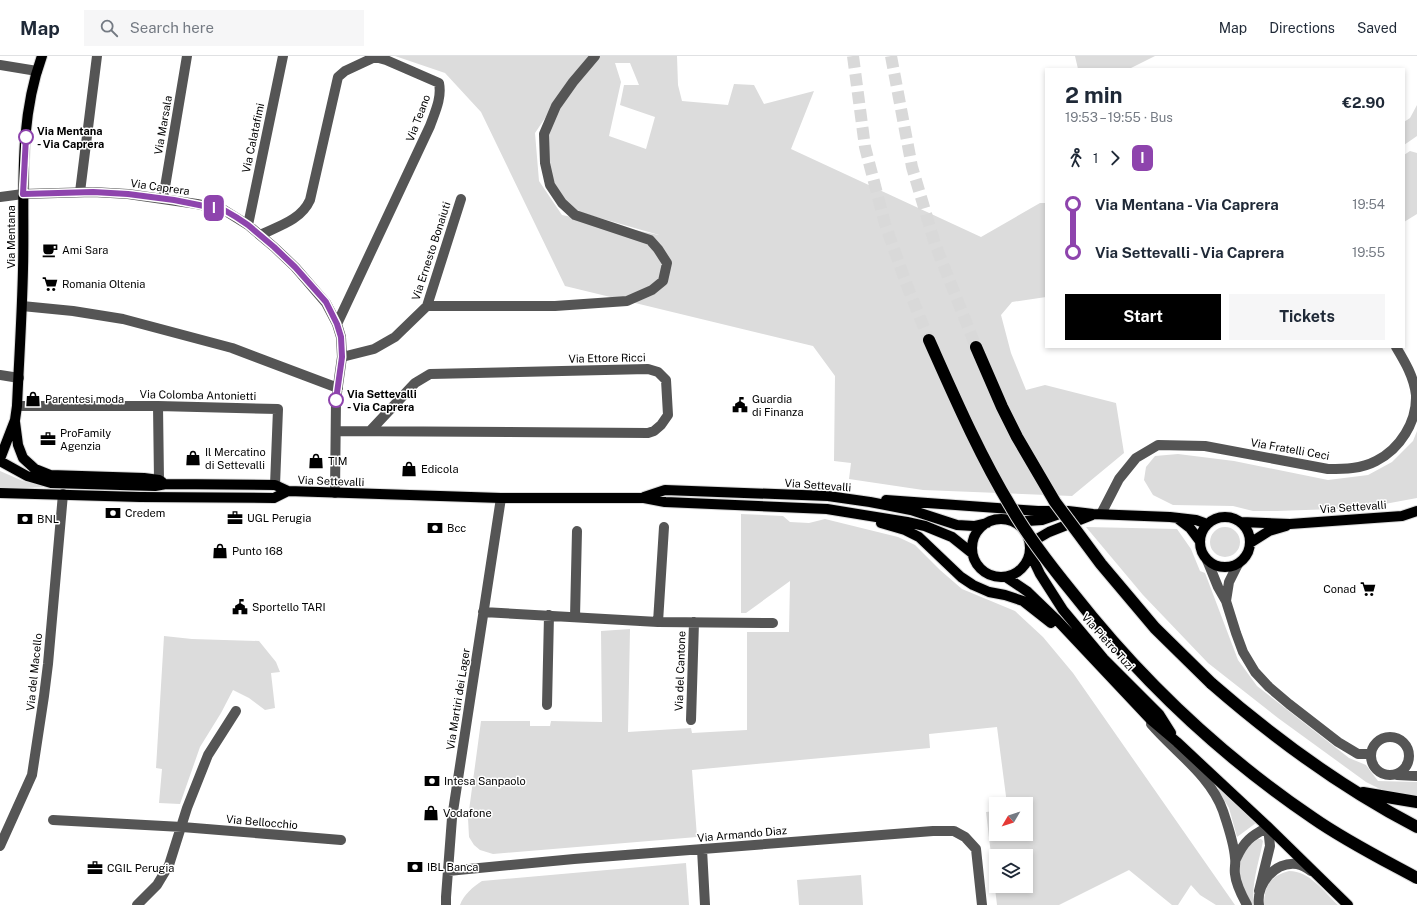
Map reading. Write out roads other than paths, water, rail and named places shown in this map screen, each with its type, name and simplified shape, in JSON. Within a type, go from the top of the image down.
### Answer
[{"type":"highway","points":[[929,340],[966,424],[992,475],[1012,509],[1036,545],[1085,610],[1148,680],[1207,736],[1274,790],[1315,819],[1361,848],[1417,878]]},
{"type":"highway","points":[[976,347],[1002,407],[1055,502],[1101,564],[1146,618],[1211,683],[1298,754],[1356,791],[1417,827]]},
{"type":"highway","points":[[1356,791],[1417,802]]},
{"type":"main road","name":"Via Mentana","points":[[15,420],[19,378],[22,306],[23,194],[26,122],[37,71],[42,56]]},
{"type":"main road","points":[[1,458],[15,420]]},
{"type":"main road","points":[[15,420],[18,445],[23,458],[35,469],[50,475],[144,478],[162,482]]},
{"type":"main road","name":"Via Settevalli","points":[[1,458],[27,476],[51,483],[155,486],[162,482],[275,485],[288,491],[501,498],[644,498],[665,502],[827,509],[925,526],[952,537],[972,553]]},
{"type":"main road","name":"Via Settevalli","points":[[644,498],[665,490],[828,496],[910,510],[957,525],[974,526],[987,523]]},
{"type":"main road","points":[[0,493],[140,497],[274,498],[288,491]]},
{"type":"main road","points":[[828,496],[1038,511],[1068,511],[1196,520],[1206,524],[1199,540],[1200,547],[1207,560],[1222,567],[1238,564],[1247,555],[1250,542],[1249,535],[1241,522]]},
{"type":"main road","points":[[827,509],[905,530],[919,537],[960,577],[989,592],[1023,601],[1035,609],[1096,662]]},
{"type":"main road","points":[[1014,522],[1024,531],[1030,548],[1027,562],[1022,569],[1015,574],[1006,577],[988,575],[975,562],[972,553],[972,544],[980,528],[987,523],[996,520],[1014,522],[1042,520],[1068,511]]},
{"type":"main road","name":"Via Settevalli","points":[[1206,524],[1220,516],[1235,518],[1241,522],[1290,524],[1402,516],[1417,511]]},
{"type":"main road","points":[[1030,548],[1049,532],[1097,514]]},
{"type":"main road","points":[[1177,518],[1190,528],[1199,540]]},
{"type":"main road","name":"Via Settevalli","points":[[1250,542],[1269,531],[1290,524]]},
{"type":"main road","name":"Via Pietro Tuzi","points":[[1030,548],[1040,574],[1064,610],[1104,659],[1159,714],[1177,742]]},
{"type":"main road","name":"Via Pietro Tuzi","points":[[1006,577],[1028,592],[1055,618],[1151,720],[1177,742],[1268,827],[1348,905]]},
{"type":"street","points":[[80,192],[97,56]]},
{"type":"street","name":"Via Marsala","points":[[163,199],[187,56]]},
{"type":"street","name":"Via Calatafimi","points":[[248,225],[283,56]]},
{"type":"street","points":[[427,306],[555,306],[627,301],[652,290],[663,281],[667,263],[650,240],[575,215],[562,203],[550,185],[545,163],[544,134],[556,106],[595,56]]},
{"type":"street","name":"Via Teano","points":[[260,236],[299,216],[307,208],[338,78],[344,71],[375,57],[386,60],[438,83],[440,91],[438,104],[430,126],[337,324]]},
{"type":"street","points":[[0,65],[37,71]]},
{"type":"street","name":"Via Caprera","points":[[0,197],[23,194],[80,192],[128,194],[224,210],[248,225],[295,267],[326,302],[337,324],[341,337],[342,357],[336,400],[335,493]]},
{"type":"street","name":"Via Ernesto Bonaiuti","points":[[342,357],[374,349],[395,337],[427,306],[461,199]]},
{"type":"street","points":[[22,306],[73,311],[123,319],[225,346],[338,388]]},
{"type":"street","name":"Via Fratelli Ceci","points":[[1097,514],[1119,479],[1136,458],[1158,445],[1205,446],[1328,469],[1345,469],[1375,462],[1397,446],[1412,422],[1416,410],[1416,394],[1412,379],[1407,364],[1397,348]]},
{"type":"street","name":"Via Ettore Ricci","points":[[336,431],[648,433],[654,432],[661,426],[668,415],[666,380],[658,372],[648,369],[430,374],[415,383],[370,431]]},
{"type":"street","points":[[0,375],[19,378]]},
{"type":"street","name":"Via Colomba Antonietti","points":[[17,406],[158,406],[278,409],[275,485]]},
{"type":"street","points":[[158,406],[162,482]]},
{"type":"street","name":"Via del Macello","points":[[0,846],[32,775],[45,690],[63,494]]},
{"type":"street","name":"Via Martiri dei Lager","points":[[446,905],[452,818],[501,498]]},
{"type":"street","points":[[658,622],[664,527]]},
{"type":"street","points":[[575,617],[577,531]]},
{"type":"street","points":[[1207,560],[1215,581],[1226,601],[1243,652],[1255,672],[1289,704],[1338,742],[1358,754],[1370,754]]},
{"type":"street","points":[[1226,601],[1229,582],[1238,564]]},
{"type":"street","name":"Via del Cantone","points":[[483,612],[658,622],[773,623]]},
{"type":"street","points":[[547,705],[549,615]]},
{"type":"street","name":"Via del Cantone","points":[[691,720],[694,622]]},
{"type":"street","points":[[1113,680],[1163,738],[1199,773],[1214,792],[1223,810],[1236,859],[1235,874],[1240,892],[1247,905]]},
{"type":"street","points":[[137,905],[157,885],[169,865],[187,808],[208,755],[236,711]]},
{"type":"street","points":[[1397,775],[1407,766],[1409,760],[1407,748],[1404,743],[1393,737],[1381,739],[1372,748],[1370,754],[1373,767],[1384,775],[1417,776]]},
{"type":"street","points":[[1409,754],[1417,764]]},
{"type":"street","name":"Via Bellocchio","points":[[53,820],[182,827],[341,840]]},
{"type":"street","points":[[1236,859],[1242,845],[1251,836],[1268,827],[1270,846],[1259,892],[1259,905]]},
{"type":"street","name":"Via Armando Diaz","points":[[448,871],[702,849],[933,831],[954,831],[965,837],[976,849],[982,905]]},
{"type":"street","points":[[702,849],[705,905]]},
{"type":"street","points":[[1259,892],[1267,877],[1273,871],[1288,864],[1298,864],[1315,873]]},
{"type":"tunnel","points":[[853,56],[865,147],[885,224],[906,283],[929,340]]},
{"type":"tunnel","points":[[891,56],[912,167],[935,244],[976,347]]},
{"type":"place","name":"Via Mentana - Via Caprera","points":[[26,137]]},
{"type":"place","name":"Ami Sara","points":[[50,250]]},
{"type":"place","name":"Romania Oltenia","points":[[50,284]]},
{"type":"place","name":"Parentesi moda","points":[[33,399]]},
{"type":"place","name":"Via Settevalli - Via Caprera","points":[[336,400]]},
{"type":"place","name":"Guardia di Finanza","points":[[740,405]]},
{"type":"place","name":"ProFamily Agenzia","points":[[48,439]]},
{"type":"place","name":"Il Mercatino di Settevalli","points":[[193,458]]},
{"type":"place","name":"TIM","points":[[316,461]]},
{"type":"place","name":"Edicola","points":[[409,469]]},
{"type":"place","name":"Credem","points":[[113,513]]},
{"type":"place","name":"UGL Perugia","points":[[235,518]]},
{"type":"place","name":"BNL","points":[[25,519]]},
{"type":"place","name":"Bcc","points":[[435,528]]},
{"type":"place","name":"Punto 168","points":[[220,551]]},
{"type":"place","name":"Conad","points":[[1368,589]]},
{"type":"place","name":"Sportello TARI","points":[[240,607]]},
{"type":"place","name":"Intesa Sanpaolo","points":[[432,781]]},
{"type":"place","name":"Vodafone","points":[[431,813]]},
{"type":"place","name":"IBL Banca","points":[[415,867]]},
{"type":"place","name":"CGIL Perugia","points":[[95,868]]}]
